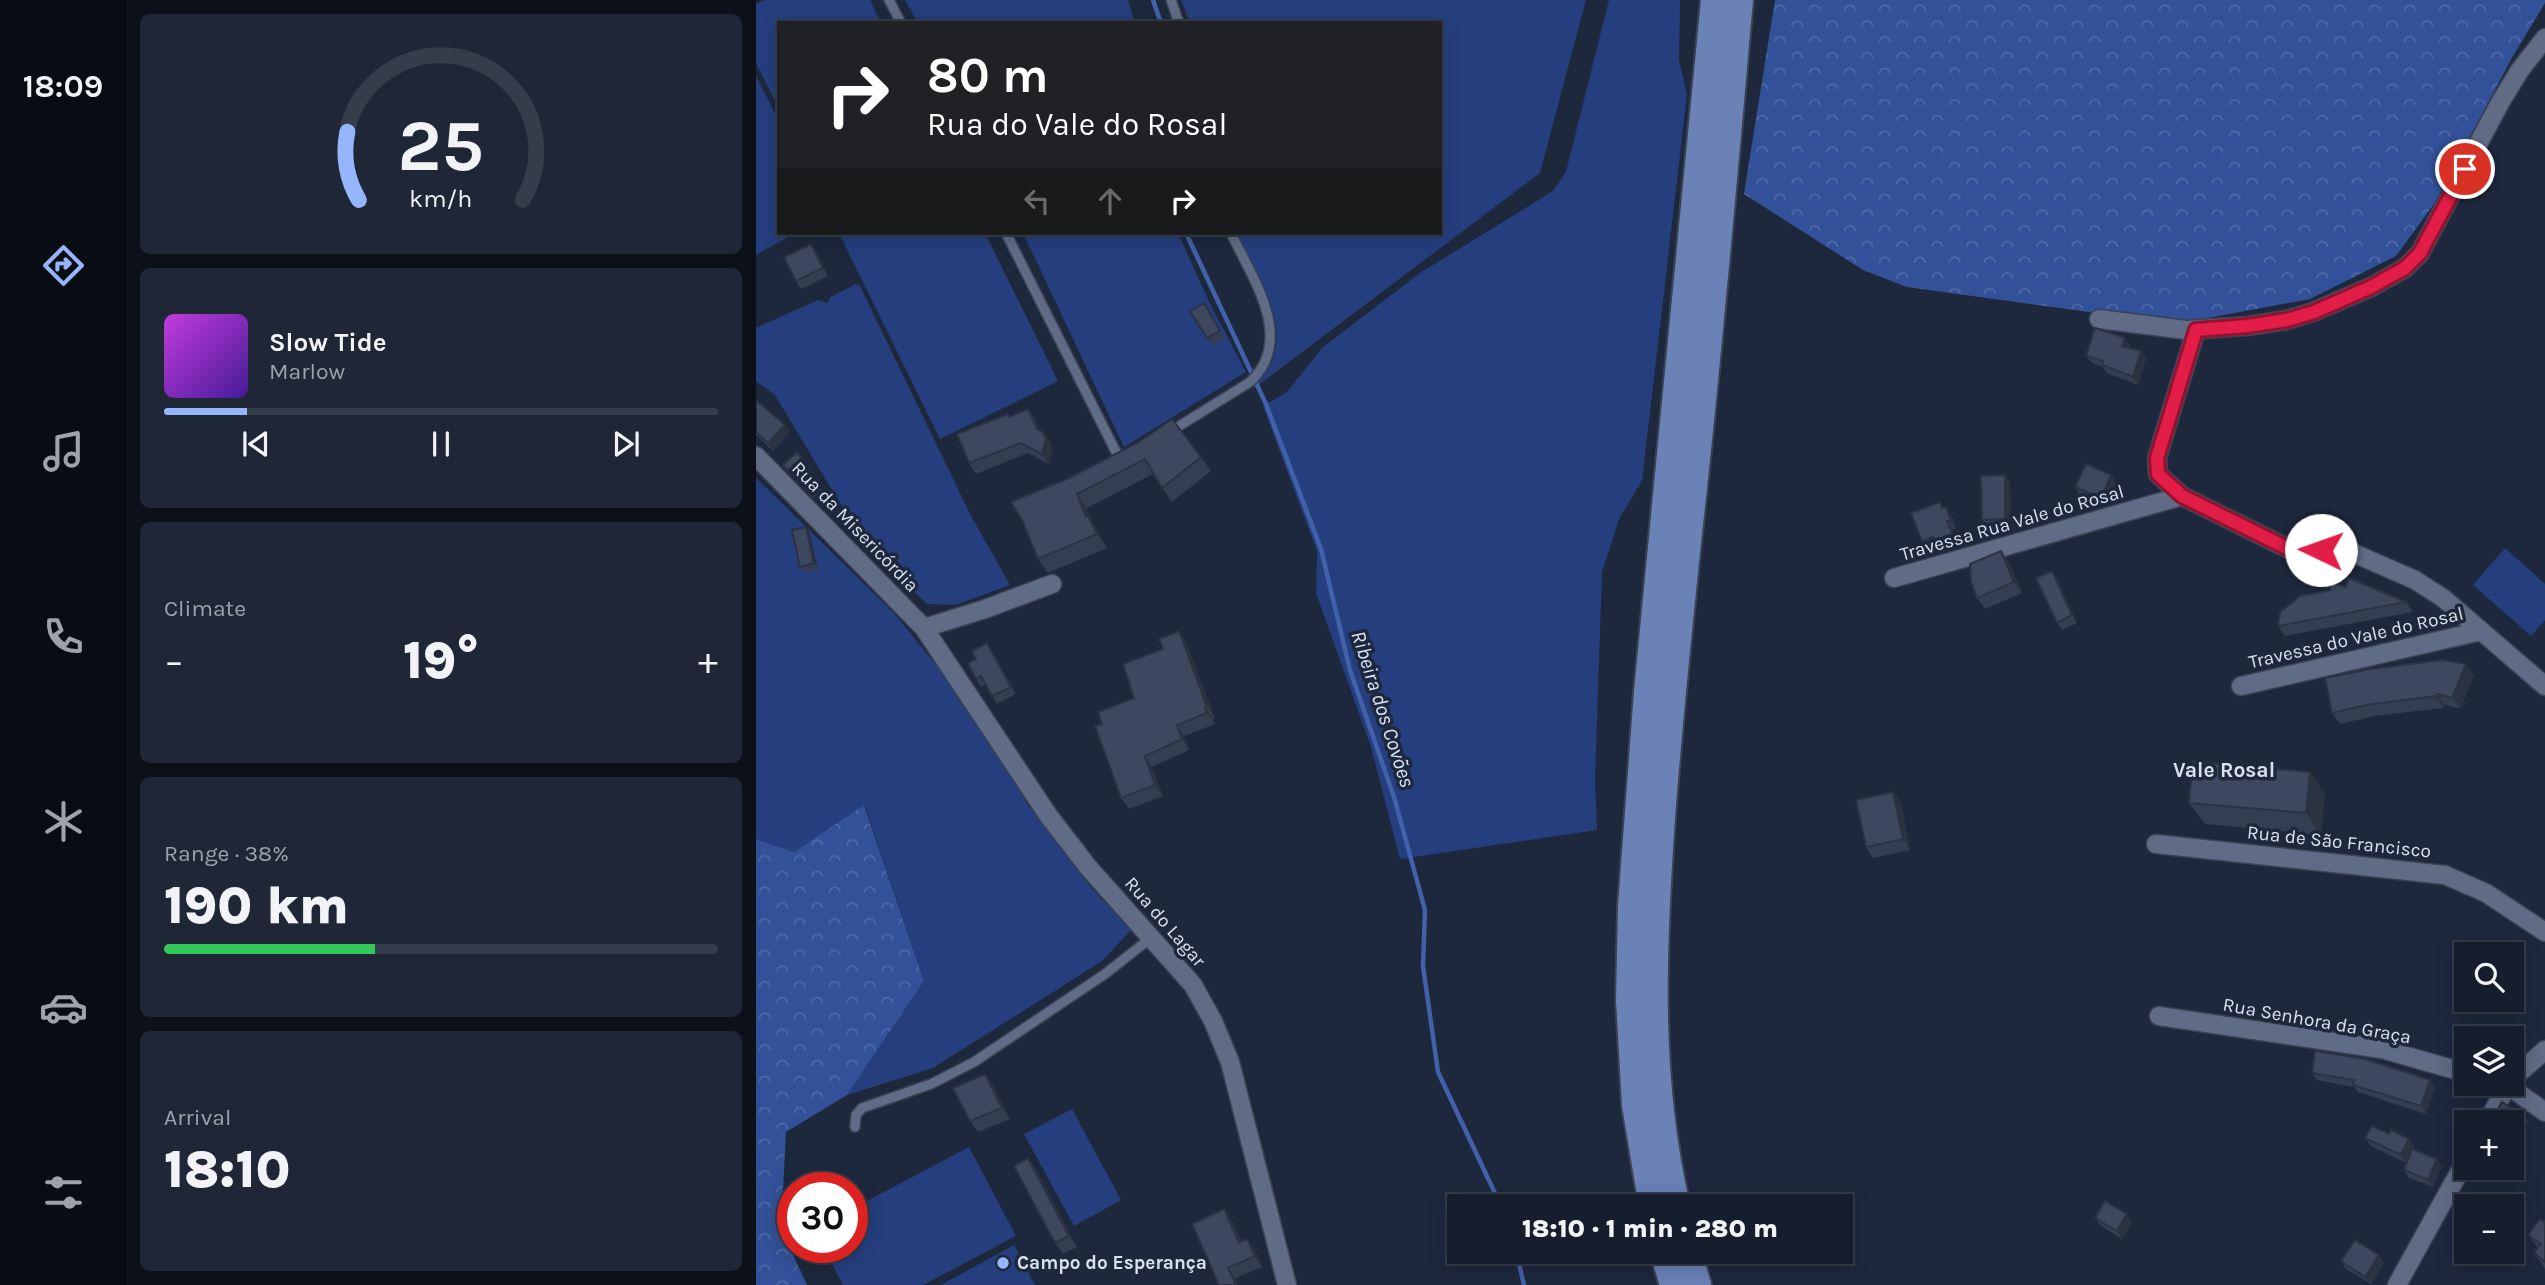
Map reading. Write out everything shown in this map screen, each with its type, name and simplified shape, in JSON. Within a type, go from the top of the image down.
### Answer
[{"type":"highway","points":[[1715,0],[1720,77]]},
{"type":"highway","points":[[1674,1194],[1658,1100],[1654,1006],[1655,901],[1671,690],[1681,488],[1720,77],[1739,0]]},
{"type":"highway","points":[[1651,1194],[1636,1105],[1630,1000],[1632,906],[1648,692],[1681,488]]},
{"type":"highway","points":[[1668,1264],[1674,1285]]},
{"type":"highway","points":[[1691,1264],[1697,1285]]},
{"type":"street","points":[[2099,319],[2196,330],[2287,320],[2314,312],[2371,287],[2413,261],[2420,253],[2501,102],[2520,70],[2545,38]]},
{"type":"street","points":[[2196,330],[2157,458],[2158,474],[2182,496],[2291,550],[2302,552],[2336,548],[2415,580],[2443,598],[2545,686]]},
{"type":"street","name":"Rua da Misericórdia","points":[[756,456],[925,628]]},
{"type":"street","name":"Travessa Rua Vale do Rosal","points":[[1894,578],[2182,496]]},
{"type":"street","points":[[925,628],[1052,584]]},
{"type":"street","name":"Rua do Lagar","points":[[925,628],[1048,815],[1088,867],[1193,985],[1213,1021],[1230,1062],[1287,1285]]},
{"type":"street","name":"Travessa do Vale do Rosal","points":[[2241,686],[2481,631]]},
{"type":"street","name":"Rua de São Francisco","points":[[2156,844],[2445,875],[2486,893],[2545,932]]},
{"type":"street","name":"Rua Senhora da Graça","points":[[2159,1016],[2382,1049],[2454,1070]]},
{"type":"street","points":[[2524,1068],[2545,1050]]},
{"type":"street","points":[[2524,1096],[2545,1112]]},
{"type":"street","points":[[2397,1285],[2455,1180]]},
{"type":"lane","points":[[889,0],[900,21]]},
{"type":"lane","points":[[1171,0],[1178,21]]},
{"type":"lane","points":[[1007,235],[1116,452],[1126,459],[1137,452]]},
{"type":"lane","points":[[1160,438],[1250,382],[1260,373],[1270,349],[1269,312],[1232,235]]},
{"type":"lane","points":[[855,1128],[856,1115],[862,1108],[931,1084],[974,1062],[1105,974],[1152,937]]},
{"type":"shaded area","points":[[765,0],[870,0],[880,21],[777,21],[777,105],[756,63],[756,4]]},
{"type":"shaded area","points":[[905,0],[1128,0],[1134,21],[917,21]]},
{"type":"shaded area","points":[[1181,0],[1586,0],[1540,173],[1253,389],[1274,356],[1277,337],[1265,290],[1238,235],[1442,235],[1442,21],[1189,21]]},
{"type":"shaded area","points":[[1609,0],[1680,0],[1679,60],[1687,94],[1642,481],[1619,519],[1602,572],[1595,779],[1597,830],[1400,859],[1371,747],[1316,593],[1317,551],[1263,406],[1287,392],[1322,348],[1420,273],[1553,191],[1566,172]]},
{"type":"shaded area","points":[[756,76],[777,117],[777,235],[791,235],[756,255]]},
{"type":"shaded area","points":[[840,235],[986,235],[1058,381],[940,439]]},
{"type":"shaded area","points":[[1024,235],[1179,235],[1211,306],[1246,372],[1124,447]]},
{"type":"shaded area","points":[[856,284],[860,286],[970,514],[1010,585],[955,605],[927,604],[880,558],[852,523],[775,395],[756,381],[756,328],[818,300],[827,303],[831,297]]},
{"type":"shaded area","points":[[756,478],[894,613],[953,686],[999,755],[1028,805],[1088,884],[1131,930],[1102,961],[933,1068],[847,1095],[924,981],[865,806],[794,852],[756,839]]},
{"type":"shaded area","points":[[2505,548],[2545,584],[2545,620],[2531,636],[2473,585]]},
{"type":"shaded area","points":[[1072,1109],[1121,1200],[1074,1226],[1024,1134]]},
{"type":"shaded area","points":[[969,1147],[1016,1236],[923,1285],[843,1285],[832,1263],[868,1263],[868,1201]]},
{"type":"shaded area","name":"Campo do Esperança","points":[[1014,1245],[1035,1285],[941,1285]]},
{"type":"green space","points":[[1775,0],[2545,0],[2545,3],[2513,56],[2434,204],[2396,256],[2310,299],[2192,321],[2096,313],[1907,287],[1863,270],[1744,194]]},
{"type":"green space","points":[[864,805],[924,981],[847,1095],[786,1132],[784,1172],[777,1172],[777,1263],[797,1263],[807,1285],[756,1285],[756,839],[794,852]]},
{"type":"building","points":[[811,244],[823,268],[796,281],[784,257]]},
{"type":"building","points":[[1204,303],[1220,331],[1207,338],[1190,311]]},
{"type":"building","points":[[2095,328],[2125,338],[2122,346],[2141,351],[2133,377],[2102,365],[2103,361],[2086,356]]},
{"type":"building","points":[[756,400],[785,425],[768,443],[756,432]]},
{"type":"building","points":[[1028,409],[1037,429],[1043,432],[1046,439],[1042,454],[1021,443],[969,463],[957,434]]},
{"type":"building","points":[[1172,419],[1201,457],[1162,488],[1145,459],[1077,494],[1086,517],[1088,516],[1097,534],[1038,559],[1022,520],[1011,502],[1069,478],[1139,442]]},
{"type":"building","points":[[797,452],[817,481],[807,490],[783,465]]},
{"type":"building","points":[[2086,464],[2111,475],[2101,498],[2075,487]]},
{"type":"building","points":[[2005,475],[2005,519],[1982,520],[1981,476]]},
{"type":"building","points":[[1940,502],[1942,508],[1946,507],[1952,534],[1934,541],[1933,537],[1922,541],[1911,513]]},
{"type":"building","points":[[806,527],[814,563],[800,567],[792,530]]},
{"type":"building","points":[[2001,551],[2014,582],[1977,598],[1971,582],[1970,564]]},
{"type":"building","points":[[2052,571],[2072,615],[2057,623],[2036,578]]},
{"type":"building","points":[[2349,578],[2406,602],[2278,626],[2280,612],[2300,596],[2330,590],[2327,579],[2345,587]]},
{"type":"building","points":[[1179,631],[1207,713],[1177,725],[1182,739],[1145,756],[1155,785],[1121,798],[1095,726],[1102,724],[1098,712],[1134,698],[1123,664],[1163,649],[1159,639]]},
{"type":"building","points":[[987,643],[1011,687],[992,696],[981,676],[976,679],[968,663],[976,659],[972,651]]},
{"type":"building","points":[[2443,660],[2466,664],[2452,698],[2437,694],[2332,713],[2325,678],[2370,669]]},
{"type":"building","points":[[2193,761],[2310,772],[2306,813],[2189,803]]},
{"type":"building","points":[[1893,792],[1903,839],[1866,847],[1856,800]]},
{"type":"building","points":[[2315,1051],[2365,1059],[2430,1080],[2421,1106],[2353,1085],[2354,1080],[2312,1073]]},
{"type":"building","points":[[985,1074],[1002,1108],[970,1121],[953,1088]]},
{"type":"building","points":[[2502,1102],[2515,1110],[2498,1110]]},
{"type":"building","points":[[2372,1126],[2389,1134],[2391,1130],[2409,1139],[2401,1155],[2365,1138]]},
{"type":"building","points":[[2412,1149],[2437,1159],[2428,1180],[2404,1170]]},
{"type":"building","points":[[1028,1158],[1069,1236],[1055,1243],[1014,1166]]},
{"type":"building","points":[[2105,1201],[2127,1214],[2117,1231],[2095,1218]]},
{"type":"building","points":[[1224,1209],[1239,1243],[1247,1239],[1255,1256],[1228,1268],[1236,1285],[1219,1285],[1192,1224]]},
{"type":"building","points":[[2540,1219],[2545,1222],[2545,1262],[2534,1253],[2541,1244],[2528,1235]]},
{"type":"building","points":[[2355,1240],[2379,1255],[2365,1277],[2341,1261]]},
{"type":"waterway","name":"Ribeira dos Covões","points":[[1153,0],[1160,21]]},
{"type":"waterway","name":"Ribeira dos Covões","points":[[1187,235],[1266,404],[1321,549],[1350,670],[1394,797],[1425,910],[1423,966],[1438,1072],[1495,1194]]},
{"type":"waterway","name":"Ribeira dos Covões","points":[[1519,1264],[1524,1285]]},
{"type":"place","name":"Campo do Esperança","points":[[1003,1263]]},
{"type":"district","name":"Vale Rosal","points":[[2224,770]]},
{"type":"route","points":[[2321,550],[2291,550],[2182,496],[2158,474],[2157,458],[2196,330],[2287,320],[2314,312],[2371,287],[2405,268],[2420,253],[2465,169]]}]
